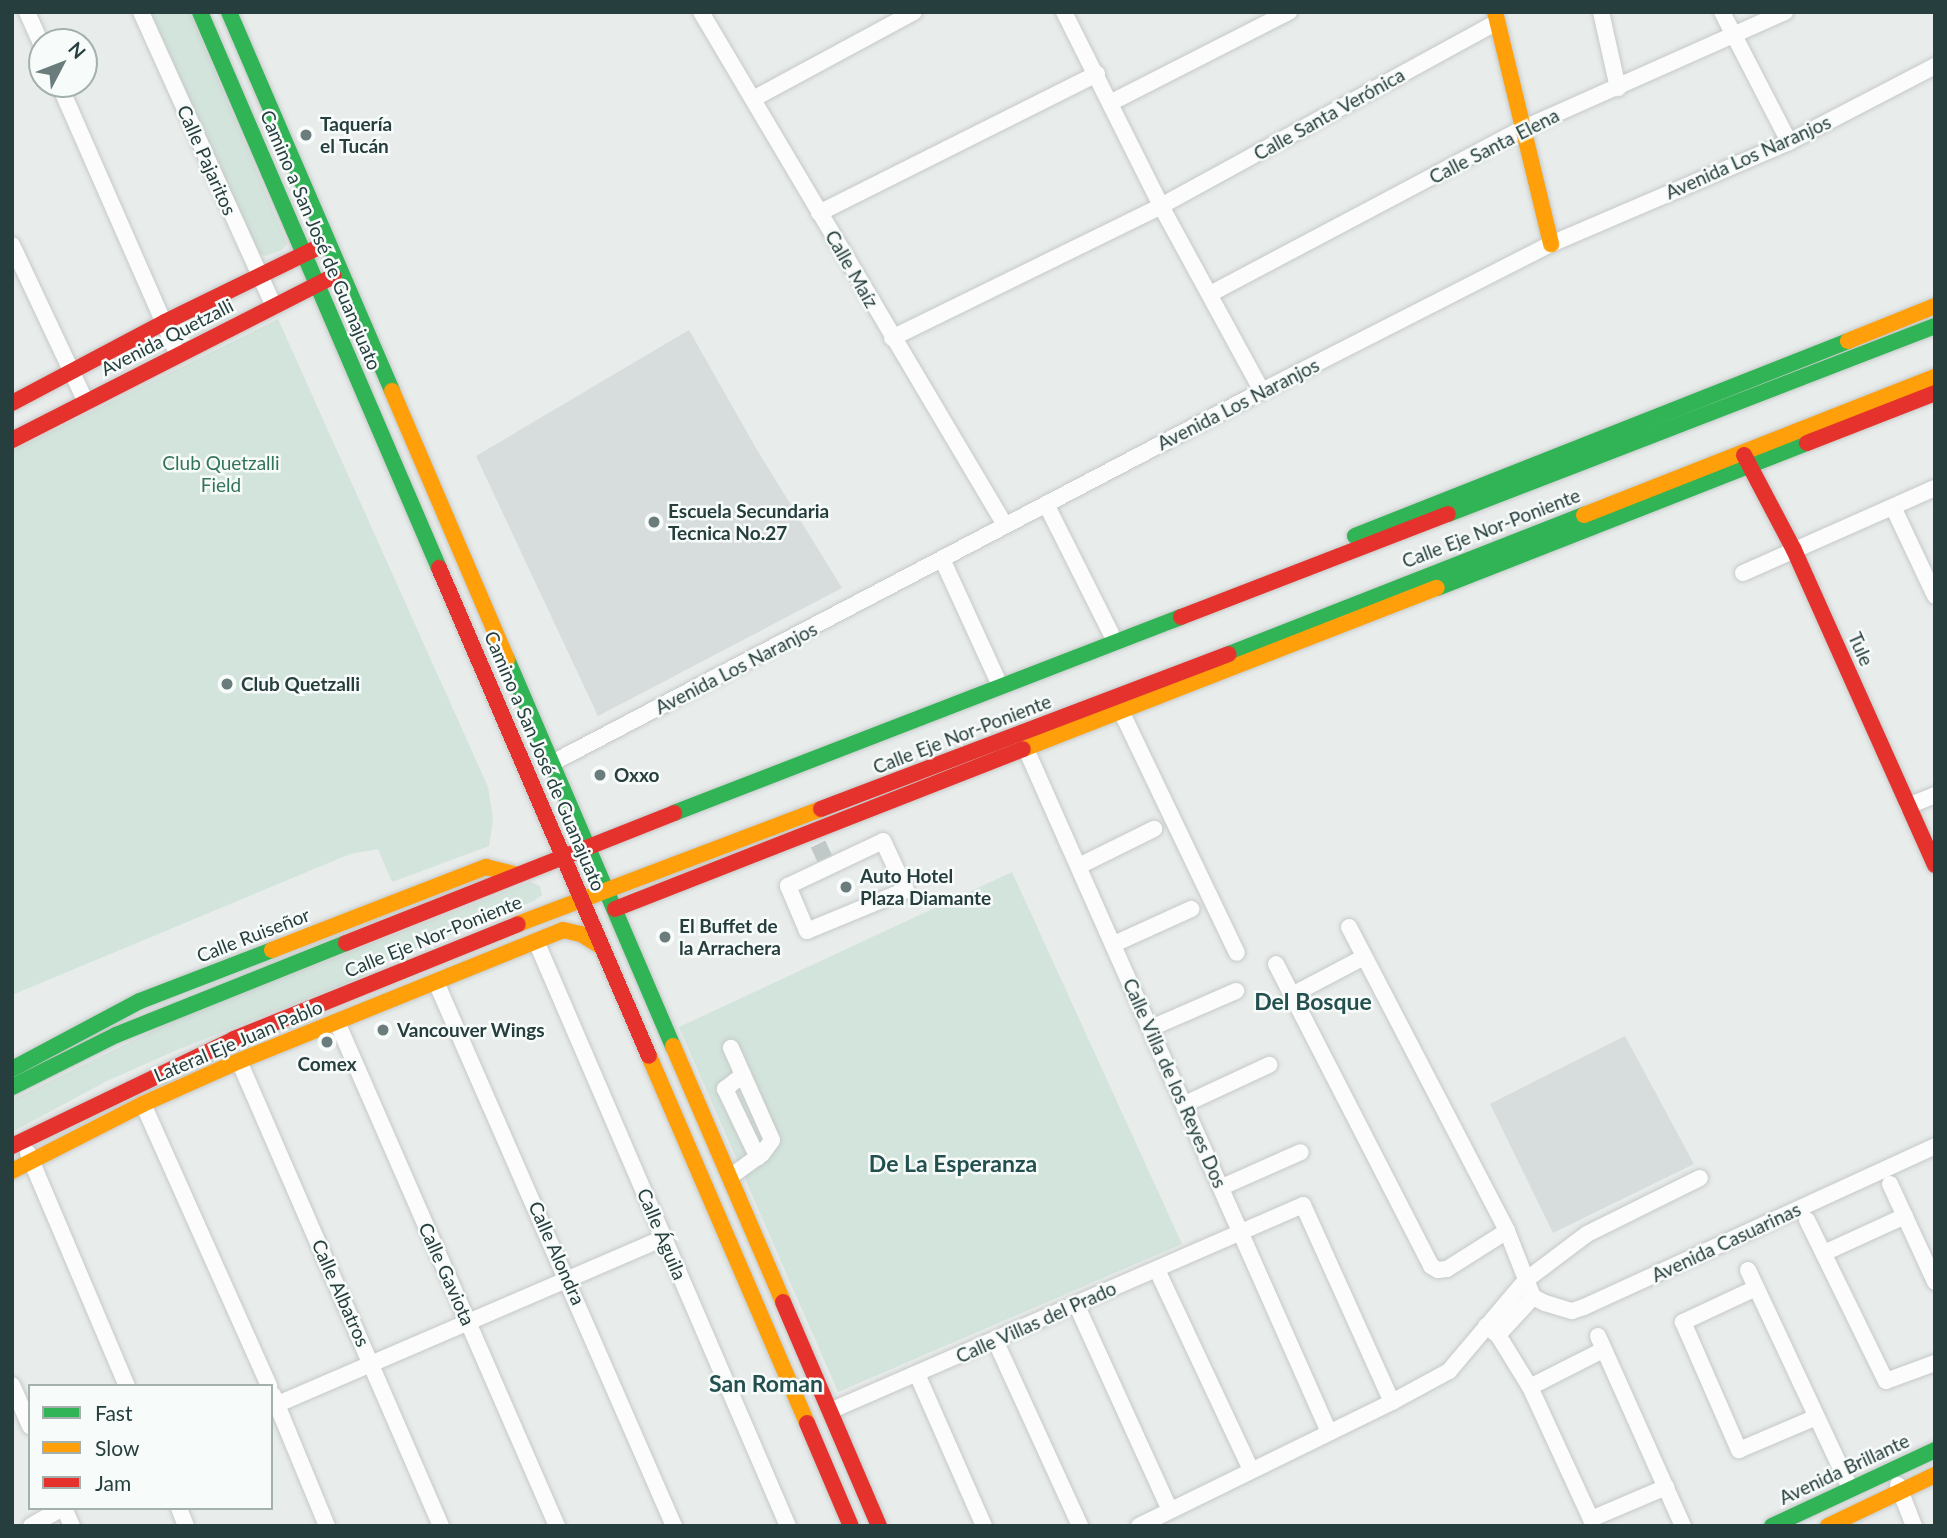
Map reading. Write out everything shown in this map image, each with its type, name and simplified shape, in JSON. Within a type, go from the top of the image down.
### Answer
[{"type":"main road","name":"Camino a San José de Guanajuato","points":[[200,12],[851,1526]]},
{"type":"main road","name":"Camino a San José de Guanajuato","points":[[229,12],[880,1526]]},
{"type":"main road","points":[[1496,17],[1551,244]]},
{"type":"main road","name":"Avenida Quetzalli","points":[[12,403],[165,322],[328,243]]},
{"type":"main road","name":"Avenida Quetzalli","points":[[12,440],[341,273]]},
{"type":"main road","points":[[578,825],[604,828],[1111,633],[1935,306]]},
{"type":"main road","name":"Calle Eje Nor-Poniente","points":[[12,1087],[116,1035],[563,856],[1935,326]]},
{"type":"main road","name":"Calle Eje Nor-Poniente","points":[[17,1143],[234,1039],[582,900],[1023,741],[1935,377]]},
{"type":"main road","points":[[615,909],[816,838],[1023,741],[1121,711],[1935,393]]},
{"type":"main road","name":"Tule","points":[[1742,452],[1752,466],[1794,550],[1935,865]]},
{"type":"main road","name":"Calle Ruiseñor","points":[[12,1069],[140,1001],[462,876],[486,867],[517,875]]},
{"type":"main road","name":"Lateral Eje Juan Pablo","points":[[12,1171],[143,1104],[239,1061],[563,930],[581,934],[602,947]]},
{"type":"main road","name":"Avenida Brillante","points":[[1772,1526],[1935,1450]]},
{"type":"main road","points":[[1828,1526],[1935,1475]]},
{"type":"street","name":"Calle Pajaritos","points":[[141,12],[274,306]]},
{"type":"street","name":"Calle Maíz","points":[[701,12],[1005,525]]},
{"type":"street","points":[[753,99],[914,12]]},
{"type":"street","points":[[1064,12],[1112,102],[1161,206],[1262,391]]},
{"type":"street","points":[[1112,102],[1289,12]]},
{"type":"street","points":[[1601,12],[1618,88]]},
{"type":"street","points":[[1723,12],[1733,37],[1789,142]]},
{"type":"street","name":"Calle Santa Elena","points":[[1210,294],[1522,130],[1785,12]]},
{"type":"street","name":"Calle Santa Verónica","points":[[892,338],[1161,206],[1496,17]]},
{"type":"street","name":"Avenida Los Naranjos","points":[[552,763],[943,561],[1005,525],[1262,391],[1551,244],[1789,142],[1935,66]]},
{"type":"street","points":[[819,213],[1097,74]]},
{"type":"street","points":[[65,98],[178,355]]},
{"type":"street","points":[[12,245],[86,402]]},
{"type":"street","points":[[1744,573],[1935,488]]},
{"type":"street","points":[[1046,504],[1111,633]]},
{"type":"street","points":[[1893,507],[1935,596]]},
{"type":"street","points":[[943,561],[996,677]]},
{"type":"street","points":[[1121,711],[1237,953]]},
{"type":"street","name":"Calle Villa de los Reyes Dos","points":[[1023,741],[1329,1432]]},
{"type":"street","points":[[1909,806],[1935,795]]},
{"type":"street","points":[[1079,866],[1154,829]]},
{"type":"street","points":[[883,841],[906,890],[807,931],[788,887],[829,868],[883,841]]},
{"type":"street","points":[[1114,944],[1191,909]]},
{"type":"street","points":[[1139,1526],[1392,1402],[1449,1371],[1533,1297],[1507,1231],[1349,927]]},
{"type":"street","name":"Calle Águila","points":[[536,941],[788,1526]]},
{"type":"street","points":[[1292,995],[1364,957]]},
{"type":"street","points":[[1276,964],[1432,1266],[1438,1270],[1447,1269],[1507,1231]]},
{"type":"street","name":"Calle Alondra","points":[[436,982],[674,1526]]},
{"type":"street","points":[[1151,1028],[1236,991]]},
{"type":"street","name":"Calle Gaviota","points":[[337,1022],[557,1526]]},
{"type":"street","points":[[730,1177],[758,1158],[725,1089],[743,1075],[731,1048]]},
{"type":"street","name":"Calle Albatros","points":[[239,1061],[441,1526]]},
{"type":"street","points":[[1185,1104],[1269,1065]]},
{"type":"street","points":[[143,1104],[268,1384]]},
{"type":"street","points":[[17,1143],[32,1161],[126,1384]]},
{"type":"street","name":"Avenida Casuarinas","points":[[1533,1297],[1572,1311],[1584,1307],[1935,1146]]},
{"type":"street","points":[[1222,1188],[1301,1152]]},
{"type":"street","points":[[1492,1331],[1526,1280],[1587,1234],[1700,1178]]},
{"type":"street","points":[[1889,1184],[1935,1282]]},
{"type":"street","name":"Calle Villas del Prado","points":[[830,1411],[1303,1205],[1392,1402]]},
{"type":"street","points":[[1824,1253],[1905,1216]]},
{"type":"street","points":[[1807,1220],[1886,1381],[1935,1363]]},
{"type":"street","points":[[327,1526],[273,1401],[371,1363],[664,1238]]},
{"type":"street","points":[[1157,1269],[1251,1470]]},
{"type":"street","points":[[1748,1270],[1814,1418],[1850,1488]]},
{"type":"street","points":[[1756,1288],[1683,1322],[1739,1450],[1814,1418]]},
{"type":"street","points":[[1076,1304],[1170,1510]]},
{"type":"street","points":[[1492,1331],[1530,1387],[1591,1519],[1666,1487]]},
{"type":"street","points":[[995,1340],[1080,1526]]},
{"type":"street","points":[[1530,1387],[1600,1343],[1684,1526]]},
{"type":"street","points":[[917,1374],[984,1526]]},
{"type":"street","points":[[12,1385],[28,1421]]},
{"type":"street","points":[[1892,1469],[1914,1526]]},
{"type":"street","points":[[31,1526],[59,1510]]},
{"type":"street","points":[[64,1510],[72,1526]]},
{"type":"shaded area","name":"Escuela Secundaria Tecnica No.27","points":[[689,330],[757,450],[842,588],[598,716],[476,456]]},
{"type":"shaded area","points":[[1625,1036],[1694,1164],[1553,1233],[1490,1104]]},
{"type":"green space","points":[[148,12],[190,12],[287,244],[282,250],[265,256],[253,251]]},
{"type":"green space","name":"Club Quetzalli","points":[[278,319],[488,787],[493,819],[489,846],[392,882],[378,849],[350,854],[12,995],[12,451]]},
{"type":"green space","points":[[1012,872],[1182,1244],[838,1392],[679,1027]]},
{"type":"green space","points":[[530,882],[540,886],[542,895],[534,901],[395,957],[360,978],[177,1050],[107,1081],[12,1132],[12,1100],[181,1017]]},
{"type":"tunnel","points":[[818,844],[829,868]]},
{"type":"traffic: fast","points":[[200,12],[439,568]]},
{"type":"traffic: fast","points":[[229,12],[392,391]]},
{"type":"traffic: fast","points":[[1448,514],[1935,326]]},
{"type":"traffic: fast","points":[[1355,536],[1848,341]]},
{"type":"traffic: fast","points":[[1437,588],[1807,443]]},
{"type":"traffic: fast","points":[[1229,654],[1584,515]]},
{"type":"traffic: fast","points":[[674,813],[1181,617]]},
{"type":"traffic: fast","points":[[507,659],[673,1046]]},
{"type":"traffic: fast","points":[[12,1087],[116,1035],[346,943]]},
{"type":"traffic: fast","points":[[12,1069],[140,1001],[272,950]]},
{"type":"traffic: fast","points":[[1772,1526],[1935,1450]]},
{"type":"traffic: slow","points":[[1495,12],[1551,244]]},
{"type":"traffic: slow","points":[[1848,341],[1935,306]]},
{"type":"traffic: slow","points":[[1584,515],[1935,377]]},
{"type":"traffic: slow","points":[[392,391],[507,659]]},
{"type":"traffic: slow","points":[[1023,749],[1437,588]]},
{"type":"traffic: slow","points":[[518,924],[821,809]]},
{"type":"traffic: slow","points":[[272,950],[486,867],[517,875]]},
{"type":"traffic: slow","points":[[12,1171],[143,1104],[239,1061],[563,930],[581,934],[602,947]]},
{"type":"traffic: slow","points":[[673,1046],[783,1302]]},
{"type":"traffic: slow","points":[[649,1056],[807,1423]]},
{"type":"traffic: slow","points":[[1828,1526],[1935,1475]]},
{"type":"traffic: jam","points":[[12,403],[165,322],[319,247]]},
{"type":"traffic: jam","points":[[12,440],[334,276]]},
{"type":"traffic: jam","points":[[1807,443],[1935,393]]},
{"type":"traffic: jam","points":[[1744,455],[1794,550],[1935,865]]},
{"type":"traffic: jam","points":[[1181,617],[1448,514]]},
{"type":"traffic: jam","points":[[439,568],[649,1056]]},
{"type":"traffic: jam","points":[[821,809],[1229,654]]},
{"type":"traffic: jam","points":[[615,909],[1023,749]]},
{"type":"traffic: jam","points":[[346,943],[674,813]]},
{"type":"traffic: jam","points":[[12,1146],[234,1039],[518,924]]},
{"type":"traffic: jam","points":[[783,1302],[879,1526]]},
{"type":"traffic: jam","points":[[807,1423],[851,1526]]},
{"type":"place","name":"Taquería el Tucán","points":[[306,135]]},
{"type":"place","name":"Escuela Secundaria Tecnica No.27","points":[[654,522]]},
{"type":"place","name":"Club Quetzalli","points":[[227,684]]},
{"type":"place","name":"Oxxo","points":[[600,775]]},
{"type":"place","name":"Auto Hotel Plaza Diamante","points":[[846,887]]},
{"type":"place","name":"El Buffet de la Arrachera","points":[[665,937]]},
{"type":"place","name":"Vancouver Wings","points":[[383,1030]]},
{"type":"place","name":"Comex","points":[[327,1042]]},
{"type":"district","name":"Del Bosque","points":[[1313,1001]]},
{"type":"district","name":"De La Esperanza","points":[[953,1163]]},
{"type":"district","name":"San Roman","points":[[766,1383]]},
{"type":"park label","name":"Club Quetzalli Field","points":[[221,474]]}]
